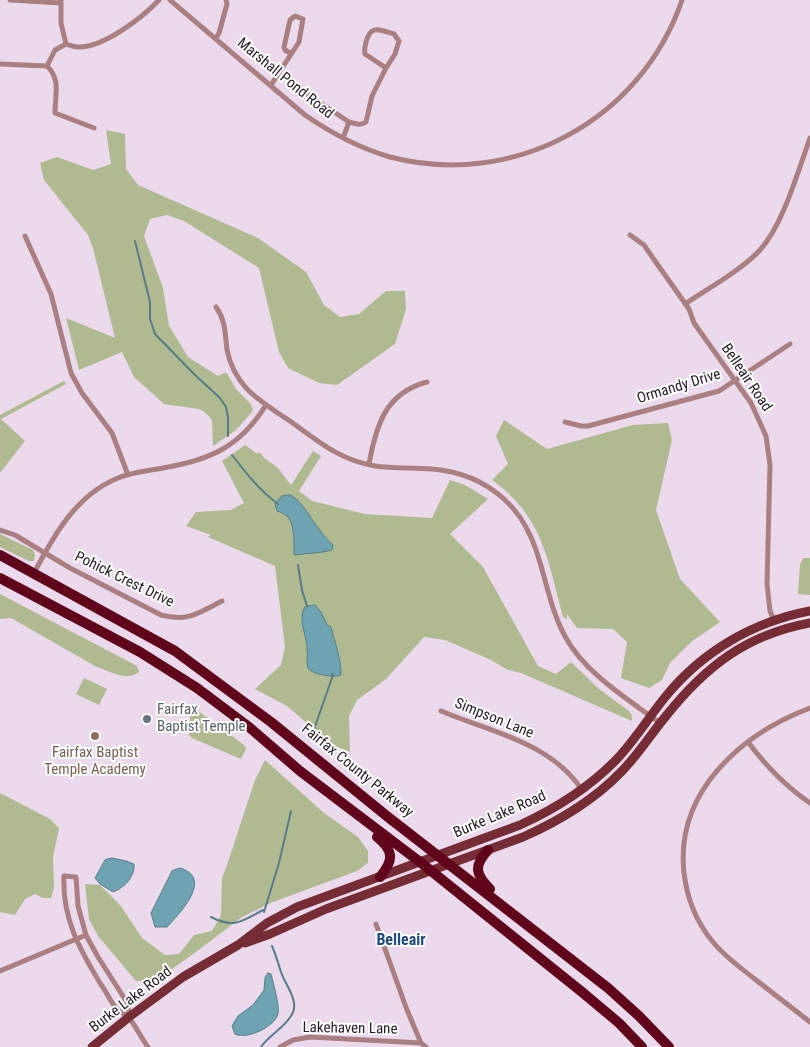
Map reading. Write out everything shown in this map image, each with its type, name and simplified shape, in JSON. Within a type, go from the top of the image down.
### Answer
[{"type":"highway","name":"Fairfax County Parkway","points":[[0,555],[175,651],[271,722],[608,988],[669,1047]]},
{"type":"highway","points":[[0,578],[140,652],[180,676],[249,727],[300,771],[420,862],[600,1006],[642,1047]]},
{"type":"highway","points":[[350,809],[389,849],[390,860],[388,867],[380,877]]},
{"type":"highway","points":[[488,850],[481,857],[478,864],[480,879],[517,916]]},
{"type":"main road","name":"Burke Lake Road","points":[[238,946],[267,923],[297,907],[520,825],[547,813],[582,790],[614,762],[681,679],[712,652],[742,634],[774,620],[810,611]]},
{"type":"main road","name":"Burke Lake Road","points":[[92,1047],[183,977],[238,946],[326,909],[488,850],[550,825],[577,808],[621,772],[690,687],[704,673],[733,652],[770,634],[810,623]]},
{"type":"street","points":[[10,0],[61,1],[61,24],[66,44]]},
{"type":"street","points":[[47,66],[55,50],[66,44],[83,47],[114,34],[133,22],[159,0]]},
{"type":"street","name":"Marshall Pond Road","points":[[170,0],[305,115],[343,138],[366,149],[390,156],[420,163],[446,165],[480,163],[512,158],[552,144],[596,118],[636,80],[659,49],[673,24],[682,0]]},
{"type":"street","points":[[216,38],[227,4],[226,0]]},
{"type":"street","points":[[271,85],[290,53],[299,42],[303,24],[301,17],[295,16],[290,20],[284,47],[290,53]]},
{"type":"street","points":[[307,94],[349,122],[357,125],[363,124],[366,122],[372,96],[394,54],[398,41],[394,34],[376,29],[371,30],[368,33],[365,54],[386,68]]},
{"type":"street","points":[[0,64],[47,66],[53,72],[56,79],[54,113],[94,128]]},
{"type":"street","points":[[343,138],[349,122]]},
{"type":"street","points":[[685,304],[747,262],[761,249],[778,224],[810,138]]},
{"type":"street","points":[[804,154],[810,157]]},
{"type":"street","name":"Belleair Road","points":[[630,235],[644,245],[685,304],[694,322],[756,413],[764,429],[770,465],[767,584],[768,601],[774,620]]},
{"type":"street","points":[[24,236],[51,294],[71,373],[82,393],[112,433],[128,475]]},
{"type":"street","points":[[216,307],[224,321],[229,356],[235,373],[248,390],[329,450],[347,458],[369,464],[454,472],[480,482],[503,498],[519,516],[532,538],[555,615],[571,648],[596,674],[660,723]]},
{"type":"street","name":"Ormandy Drive","points":[[565,422],[588,426],[719,391],[790,344]]},
{"type":"street","points":[[369,464],[373,442],[380,422],[389,406],[406,390],[427,382]]},
{"type":"street","points":[[34,573],[62,524],[82,501],[101,487],[128,475],[194,462],[217,454],[245,433],[266,405]]},
{"type":"street","name":"Pohick Crest Drive","points":[[0,530],[15,535],[146,608],[175,619],[197,615],[222,601]]},
{"type":"street","points":[[810,708],[783,720],[748,742],[712,774],[695,802],[688,823],[684,846],[686,886],[697,917],[708,936],[723,953],[810,1022]]},
{"type":"street","name":"Simpson Lane","points":[[441,711],[520,741],[543,753],[567,771],[582,790]]},
{"type":"street","points":[[748,742],[775,775],[792,791],[810,803]]},
{"type":"street","points":[[129,1017],[128,1004],[86,935],[78,906],[76,877],[64,876],[66,908],[76,940],[117,1009],[129,1017],[148,1047]]},
{"type":"street","points":[[376,924],[407,1010],[423,1045]]},
{"type":"street","points":[[0,972],[86,935]]},
{"type":"street","name":"Lakehaven Lane","points":[[280,1047],[293,1040],[310,1038],[423,1045]]},
{"type":"green space","points":[[106,130],[125,134],[126,169],[138,185],[258,238],[306,272],[324,305],[340,317],[359,314],[386,291],[405,291],[406,309],[395,344],[337,385],[319,383],[288,368],[279,352],[259,268],[184,221],[167,215],[150,219],[144,236],[163,288],[169,326],[188,357],[218,376],[226,372],[236,389],[251,404],[253,410],[236,430],[213,446],[212,420],[205,412],[199,409],[164,404],[134,377],[122,352],[79,370],[66,318],[115,338],[93,248],[88,235],[44,180],[40,163],[57,157],[93,170],[111,164]]},
{"type":"green space","points":[[64,381],[66,384],[1,419],[25,441],[0,473],[0,415]]},
{"type":"green space","points":[[504,420],[547,449],[633,425],[668,423],[672,440],[656,510],[680,579],[720,622],[692,641],[670,663],[662,680],[649,688],[621,678],[627,642],[613,629],[577,628],[567,614],[567,619],[563,617],[553,577],[533,524],[509,494],[492,480],[508,464],[496,436]]},
{"type":"green space","points":[[245,445],[256,453],[261,453],[264,458],[277,467],[291,485],[313,451],[321,456],[299,491],[312,501],[365,514],[432,518],[450,480],[465,485],[488,499],[450,534],[483,567],[538,666],[556,674],[571,662],[599,689],[629,711],[632,721],[521,673],[508,670],[491,660],[445,640],[424,637],[386,679],[357,700],[349,716],[350,752],[332,745],[287,706],[255,689],[281,665],[285,647],[275,566],[208,537],[211,535],[186,526],[196,512],[231,510],[244,503],[222,461]]},
{"type":"green space","points":[[0,534],[33,550],[35,555],[34,561],[29,561],[0,547]]},
{"type":"green space","points":[[803,558],[810,558],[810,595],[798,594],[800,565]]},
{"type":"green space","points":[[0,594],[137,666],[139,672],[129,676],[111,673],[95,666],[11,618],[0,619]]},
{"type":"green space","points":[[84,678],[107,689],[99,705],[76,694]]},
{"type":"green space","points":[[193,707],[244,745],[246,749],[241,759],[189,735],[191,708]]},
{"type":"green space","points":[[265,760],[324,813],[358,837],[368,851],[368,863],[357,871],[273,902],[242,917],[158,979],[136,981],[98,936],[89,919],[85,884],[100,885],[121,906],[142,938],[165,955],[179,954],[194,935],[212,931],[221,915],[222,878],[255,780]]},
{"type":"green space","points":[[0,793],[50,819],[59,828],[53,857],[54,888],[51,898],[43,898],[35,894],[25,899],[15,915],[0,912]]},
{"type":"water","points":[[291,495],[302,505],[333,545],[332,550],[294,555],[292,525],[286,515],[277,511],[275,504],[282,496]]},
{"type":"water","points":[[315,605],[321,612],[327,625],[331,627],[339,657],[341,675],[324,675],[308,668],[307,644],[302,617],[305,607]]},
{"type":"water","points":[[112,858],[134,864],[131,878],[121,888],[113,892],[100,884],[95,878],[105,860]]},
{"type":"water","points":[[180,868],[190,873],[194,879],[191,896],[186,905],[167,927],[155,927],[151,913],[172,871]]},
{"type":"water","points":[[268,973],[271,974],[277,1000],[278,1014],[276,1019],[260,1031],[247,1035],[235,1034],[232,1026],[238,1016],[253,1005],[264,990],[265,978]]},
{"type":"waterway","points":[[135,241],[150,302],[150,319],[155,334],[220,398],[226,407],[228,436]]},
{"type":"waterway","points":[[232,455],[259,488],[278,504]]},
{"type":"waterway","points":[[298,565],[307,606]]},
{"type":"waterway","points":[[312,735],[332,674]]},
{"type":"waterway","points":[[264,912],[279,863],[291,811]]},
{"type":"waterway","points":[[211,917],[219,921],[232,923],[263,910]]},
{"type":"waterway","points":[[261,1047],[288,1021],[294,1011],[293,999],[272,946]]},
{"type":"place","name":"Fairfax Baptist Temple","points":[[147,719]]},
{"type":"place","name":"Fairfax Baptist Temple Academy","points":[[95,736]]},
{"type":"district","name":"Belleair","points":[[401,941]]}]
